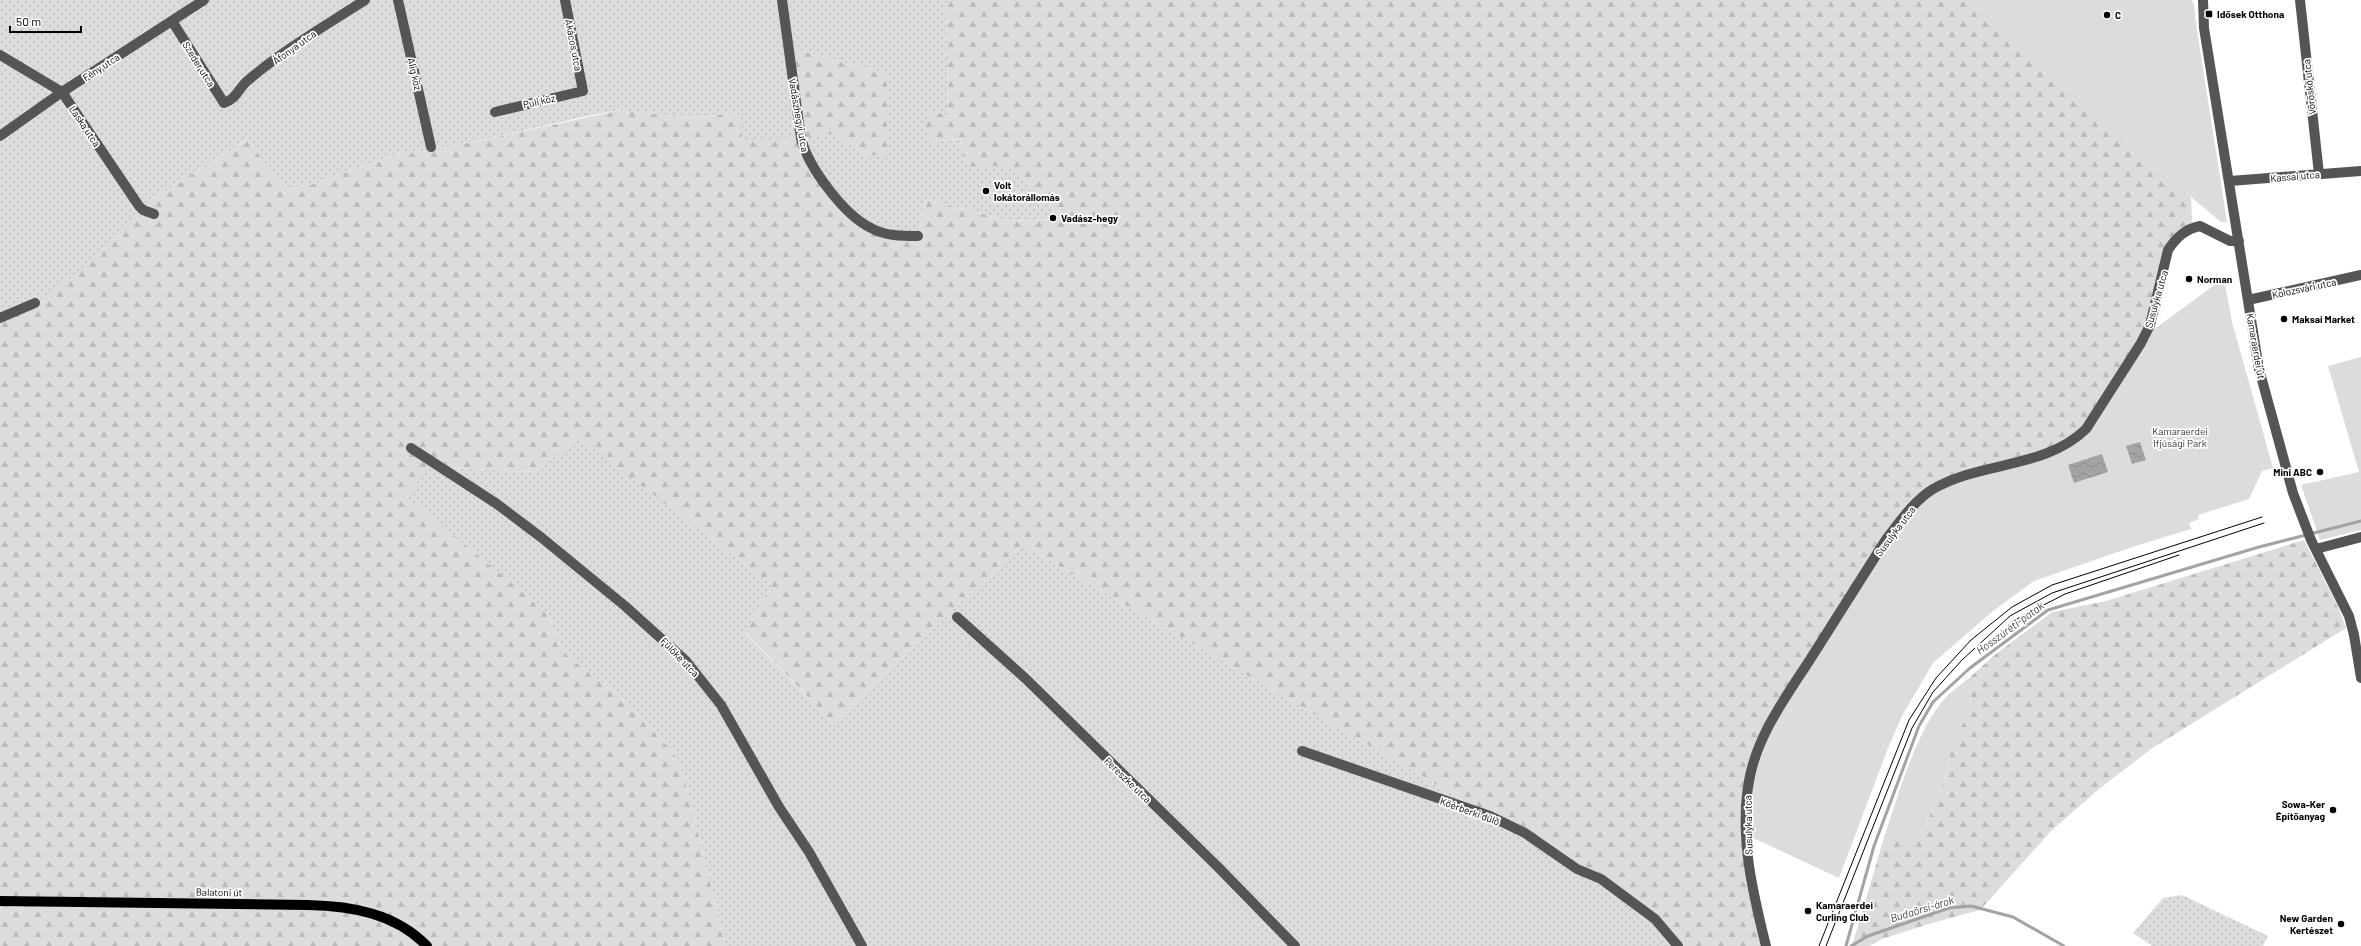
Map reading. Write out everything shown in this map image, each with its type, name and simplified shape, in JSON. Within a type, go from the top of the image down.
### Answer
[{"type":"main road","name":"Balatoni út","points":[[0,901],[314,905],[353,908],[390,920],[409,931],[427,946]]},
{"type":"street","name":"Fény utca","points":[[0,136],[62,92],[204,0]]},
{"type":"street","name":"Áfonya utca","points":[[229,101],[245,83],[288,51],[365,0]]},
{"type":"street","name":"Alig köz","points":[[398,0],[431,147]]},
{"type":"street","name":"Akácos utca","points":[[565,0],[583,91]]},
{"type":"street","name":"Vadászhegyi utca","points":[[782,0],[801,138],[805,154],[812,166],[848,210],[870,228],[898,236],[918,236]]},
{"type":"street","name":"Kamaraerdei út","points":[[2203,0],[2204,28],[2230,181],[2254,345],[2270,413],[2289,482],[2313,545],[2349,616],[2354,635],[2361,678]]},
{"type":"street","name":"Vöröskő utca","points":[[2300,0],[2319,174]]},
{"type":"street","name":"Szeder utca","points":[[172,21],[220,99],[224,103],[229,101]]},
{"type":"street","name":"Laska utca","points":[[0,55],[62,92],[139,206],[143,210],[154,214]]},
{"type":"street","name":"Puli köz","points":[[495,112],[583,91]]},
{"type":"street","name":"Kassai utca","points":[[2230,181],[2361,171]]},
{"type":"street","name":"Susulyka utca","points":[[1766,946],[1749,866],[1747,834],[1748,783],[1752,765],[1772,718],[1887,538],[1907,513],[1932,490],[1962,478],[2060,449],[2078,438],[2086,430],[2141,343],[2153,316],[2168,250],[2173,242],[2186,231],[2200,226],[2230,241],[2239,241]]},
{"type":"street","name":"Kolozsvári utca","points":[[2248,300],[2361,275]]},
{"type":"street","points":[[0,318],[35,303]]},
{"type":"street","name":"Fülőke utca","points":[[411,448],[497,504],[542,538],[625,606],[686,661],[721,705],[779,807],[820,870],[862,946]]},
{"type":"street","points":[[2313,545],[2361,536]]},
{"type":"street","name":"Pereszke utca","points":[[957,617],[1024,678],[1218,867],[1295,946]]},
{"type":"street","name":"Kőérberki dűlő","points":[[1302,751],[1490,816],[1525,833],[1577,870],[1601,879],[1655,919],[1678,946]]},
{"type":"green space","points":[[0,0],[946,0],[948,116],[927,109],[927,142],[961,139],[964,163],[971,167],[998,166],[1021,173],[1032,194],[1052,205],[1055,219],[1009,221],[926,199],[918,236],[870,228],[823,182],[803,138],[831,134],[866,155],[887,155],[887,74],[799,50],[792,50],[801,138],[742,140],[738,113],[689,118],[621,110],[592,115],[478,141],[396,155],[313,184],[284,190],[248,139],[142,205],[137,216],[114,241],[68,280],[43,297],[44,302],[0,322]]},
{"type":"green space","points":[[946,0],[1975,0],[2191,197],[2192,223],[2173,239],[2153,330],[2145,349],[2077,442],[1962,481],[1934,492],[1921,503],[1890,540],[1772,725],[1752,783],[1751,810],[1753,865],[1770,946],[1678,946],[1490,816],[1022,545],[833,723],[745,632],[772,585],[579,439],[535,472],[428,467],[482,558],[547,612],[563,652],[627,702],[673,752],[683,772],[726,946],[0,946],[0,322],[44,302],[43,297],[120,236],[142,205],[248,139],[284,190],[313,184],[396,155],[478,141],[621,110],[689,118],[739,113],[792,137],[801,138],[792,50],[799,50],[887,74],[887,155],[866,155],[831,134],[918,236],[926,199],[1009,221],[1055,219],[1052,205],[1032,194],[1020,173],[998,166],[971,167],[964,163],[961,139],[927,142],[927,109],[948,116]]},
{"type":"green space","points":[[1975,0],[2192,0],[2227,222],[2221,222],[2191,197]]},
{"type":"green space","name":"Kamaraerdei Ifjúsági Park","points":[[2224,278],[2232,322],[2273,468],[2262,471],[2249,499],[2198,515],[2199,519],[2189,523],[2191,529],[2132,547],[2034,581],[1993,611],[1933,663],[1902,716],[1888,748],[1839,878],[1751,837],[1752,783],[1772,725],[1890,540],[1910,515],[1934,492],[2125,374],[2145,349],[2153,330]]},
{"type":"green space","points":[[2361,357],[2361,530],[2320,540],[2301,485],[2359,472],[2328,366]]},
{"type":"green space","points":[[579,438],[772,585],[745,633],[833,723],[1022,545],[1490,816],[1525,833],[1655,919],[1678,946],[726,946],[683,772],[673,752],[627,702],[563,652],[547,612],[407,497],[428,467],[535,472]]},
{"type":"green space","points":[[2304,540],[2339,609],[2346,628],[2151,749],[2099,789],[2052,830],[1980,910],[1882,939],[1869,946],[1852,946],[1883,841],[1889,836],[1906,838],[1922,832],[1942,788],[1952,745],[1971,707],[1969,678],[1997,653],[2052,612],[2106,601]]},
{"type":"green space","points":[[1969,678],[1971,707],[1952,745],[1942,788],[1922,832],[1906,838],[1889,836],[1883,841],[1909,764],[1927,725],[1937,708],[1948,695]]},
{"type":"green space","points":[[2182,895],[2268,936],[2263,946],[2152,946],[2133,933],[2163,898]]},
{"type":"water","points":[[2140,442],[2146,460],[2132,464],[2126,446]]},
{"type":"water","points":[[2102,454],[2108,472],[2074,483],[2068,465]]},
{"type":"waterway","name":"Hosszúréti-patak","points":[[1846,946],[1874,846],[1919,726],[1933,702],[1970,668],[2048,610],[2259,547],[2361,521]]},
{"type":"waterway","name":"Budaörsi-árok","points":[[1851,946],[1868,936],[1949,908],[1971,906],[2013,917],[2064,946]]},
{"type":"tram line","points":[[1819,946],[1909,720],[1936,678],[1971,640],[2012,607],[2052,585],[2262,517]]},
{"type":"tram line","points":[[1826,946],[1912,728],[1933,692],[1962,660],[2010,616],[2052,593],[2264,523]]},
{"type":"tram line","points":[[2011,622],[2065,594],[2179,555]]},
{"type":"place","name":"Idősek Otthona","points":[[2209,14]]},
{"type":"place","name":"C","points":[[2107,15]]},
{"type":"place","name":"Volt lokátorállomás","points":[[986,191]]},
{"type":"place","name":"Vadász-hegy","points":[[1053,218]]},
{"type":"place","name":"Norman","points":[[2189,279]]},
{"type":"place","name":"Maksai Market","points":[[2284,319]]},
{"type":"place","name":"Mini ABC","points":[[2320,472]]},
{"type":"place","name":"Sowa-Ker Építőanyag","points":[[2333,810]]},
{"type":"place","name":"Kamaraerdei Curling Club","points":[[1808,911]]},
{"type":"place","name":"New Garden Kertészet","points":[[2341,924]]}]
